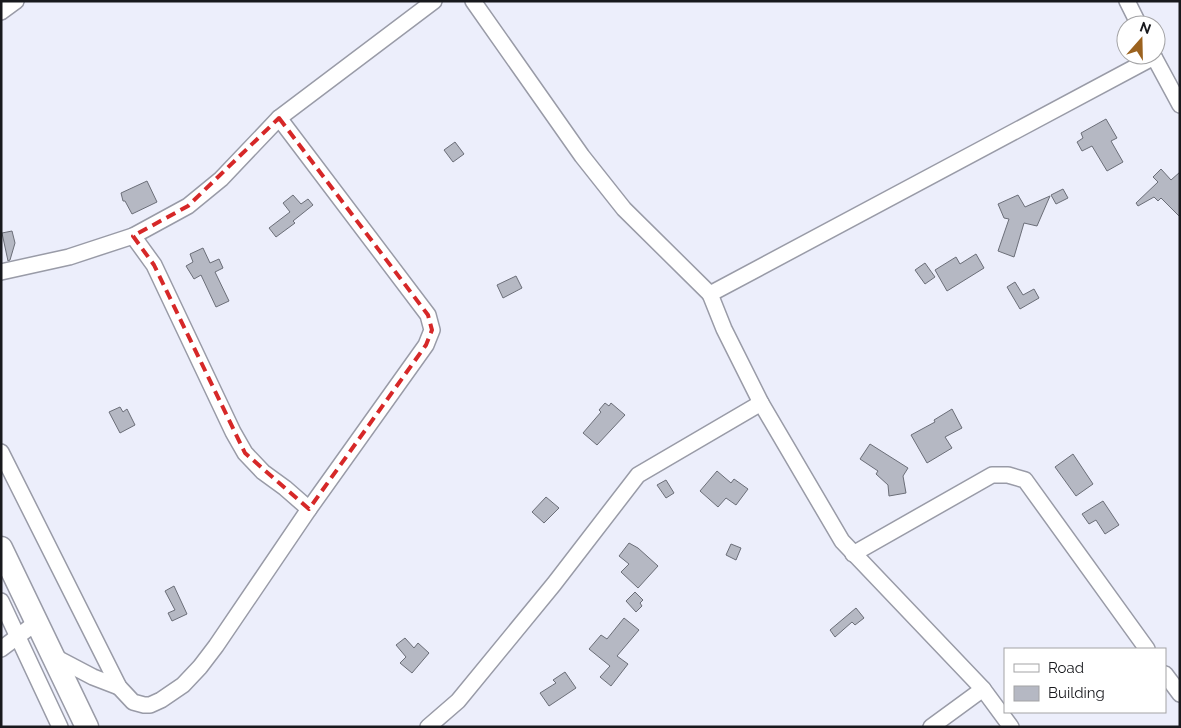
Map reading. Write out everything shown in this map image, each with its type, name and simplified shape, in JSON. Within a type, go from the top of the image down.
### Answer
[{"type":"highway","points":[[1,548],[87,727]]},
{"type":"street","points":[[1,12],[16,1]]},
{"type":"street","points":[[1,272],[68,257],[133,236],[188,206],[221,179],[279,118],[434,1]]},
{"type":"street","points":[[473,1],[582,156],[618,201],[710,294],[724,329],[761,404],[842,541],[983,689],[1011,727]]},
{"type":"street","points":[[1127,1],[1134,15]]},
{"type":"street","points":[[710,294],[1137,65]]},
{"type":"street","points":[[1159,65],[1180,105]]},
{"type":"street","points":[[1,452],[119,687],[130,700],[150,705],[183,685],[216,646],[309,509],[426,345],[432,330],[428,315],[279,118]]},
{"type":"street","points":[[133,236],[154,265],[233,432],[245,453],[263,472],[309,509]]},
{"type":"street","points":[[428,727],[458,701],[554,584],[638,475],[761,404]]},
{"type":"street","points":[[853,554],[992,475],[1008,475],[1025,480],[1146,648]]},
{"type":"street","points":[[1,601],[60,727]]},
{"type":"street","points":[[1,649],[37,622]]},
{"type":"street","points":[[53,656],[93,677],[119,687]]},
{"type":"street","points":[[1166,675],[1180,694]]},
{"type":"street","points":[[931,727],[983,689]]},
{"type":"highlighted area","points":[[279,118],[428,315],[432,330],[426,345],[309,509],[245,453],[154,265],[133,236],[188,206]]},
{"type":"building","points":[[1106,119],[1117,138],[1111,141],[1123,162],[1107,171],[1092,146],[1082,151],[1077,142],[1083,138],[1081,133]]},
{"type":"building","points":[[455,142],[464,154],[453,162],[444,150]]},
{"type":"building","points":[[1161,169],[1171,180],[1180,172],[1180,217],[1161,198],[1158,201],[1154,197],[1138,206],[1136,203],[1158,182],[1153,177]]},
{"type":"building","points":[[147,181],[157,202],[132,214],[125,201],[123,201],[121,193]]},
{"type":"building","points":[[1063,189],[1068,198],[1056,204],[1051,195]]},
{"type":"building","points":[[293,195],[301,204],[308,199],[313,205],[293,221],[295,223],[276,237],[269,228],[290,212],[283,203]]},
{"type":"building","points":[[1018,195],[1025,207],[1050,196],[1037,226],[1024,223],[1014,257],[998,251],[1009,219],[1004,218],[998,204]]},
{"type":"building","points":[[12,231],[15,243],[10,260],[8,261],[2,233]]},
{"type":"building","points":[[203,248],[210,263],[219,259],[223,268],[215,272],[229,301],[216,307],[201,275],[194,279],[186,266],[193,262],[190,254]]},
{"type":"building","points":[[976,254],[984,268],[947,291],[935,270],[956,257],[960,264]]},
{"type":"building","points":[[925,263],[935,277],[925,284],[915,270]]},
{"type":"building","points":[[516,276],[522,288],[503,298],[497,285]]},
{"type":"building","points":[[1015,282],[1023,295],[1034,289],[1039,298],[1020,309],[1007,287]]},
{"type":"building","points":[[605,403],[609,406],[611,403],[625,415],[597,445],[583,433],[601,412],[599,410]]},
{"type":"building","points":[[120,407],[123,412],[127,409],[135,425],[120,433],[109,412]]},
{"type":"building","points":[[952,409],[962,428],[945,437],[952,448],[927,463],[911,435],[935,422],[934,420]]},
{"type":"building","points":[[870,444],[908,468],[903,476],[906,493],[889,496],[888,485],[876,474],[878,471],[860,459]]},
{"type":"building","points":[[1073,454],[1093,484],[1076,496],[1055,467]]},
{"type":"building","points":[[717,471],[731,483],[734,479],[748,489],[736,505],[726,498],[718,507],[700,491]]},
{"type":"building","points":[[666,480],[674,493],[666,498],[657,485]]},
{"type":"building","points":[[546,497],[559,508],[544,523],[532,512]]},
{"type":"building","points":[[1103,501],[1119,525],[1105,534],[1096,520],[1089,524],[1082,514]]},
{"type":"building","points":[[629,543],[638,548],[658,566],[638,588],[621,572],[629,564],[619,556]]},
{"type":"building","points":[[731,544],[741,548],[736,560],[726,555]]},
{"type":"building","points":[[174,586],[187,614],[172,621],[168,613],[175,610],[165,591]]},
{"type":"building","points":[[635,592],[643,600],[640,603],[642,606],[636,612],[626,601]]},
{"type":"building","points":[[856,608],[864,618],[855,625],[852,622],[835,637],[830,630]]},
{"type":"building","points":[[624,618],[639,630],[617,656],[628,664],[611,686],[600,677],[610,666],[589,649],[601,635],[607,639]]},
{"type":"building","points":[[405,638],[414,648],[418,643],[429,653],[412,673],[400,663],[406,657],[396,645]]},
{"type":"building","points":[[565,672],[576,688],[549,706],[540,693],[556,683],[553,680]]}]
